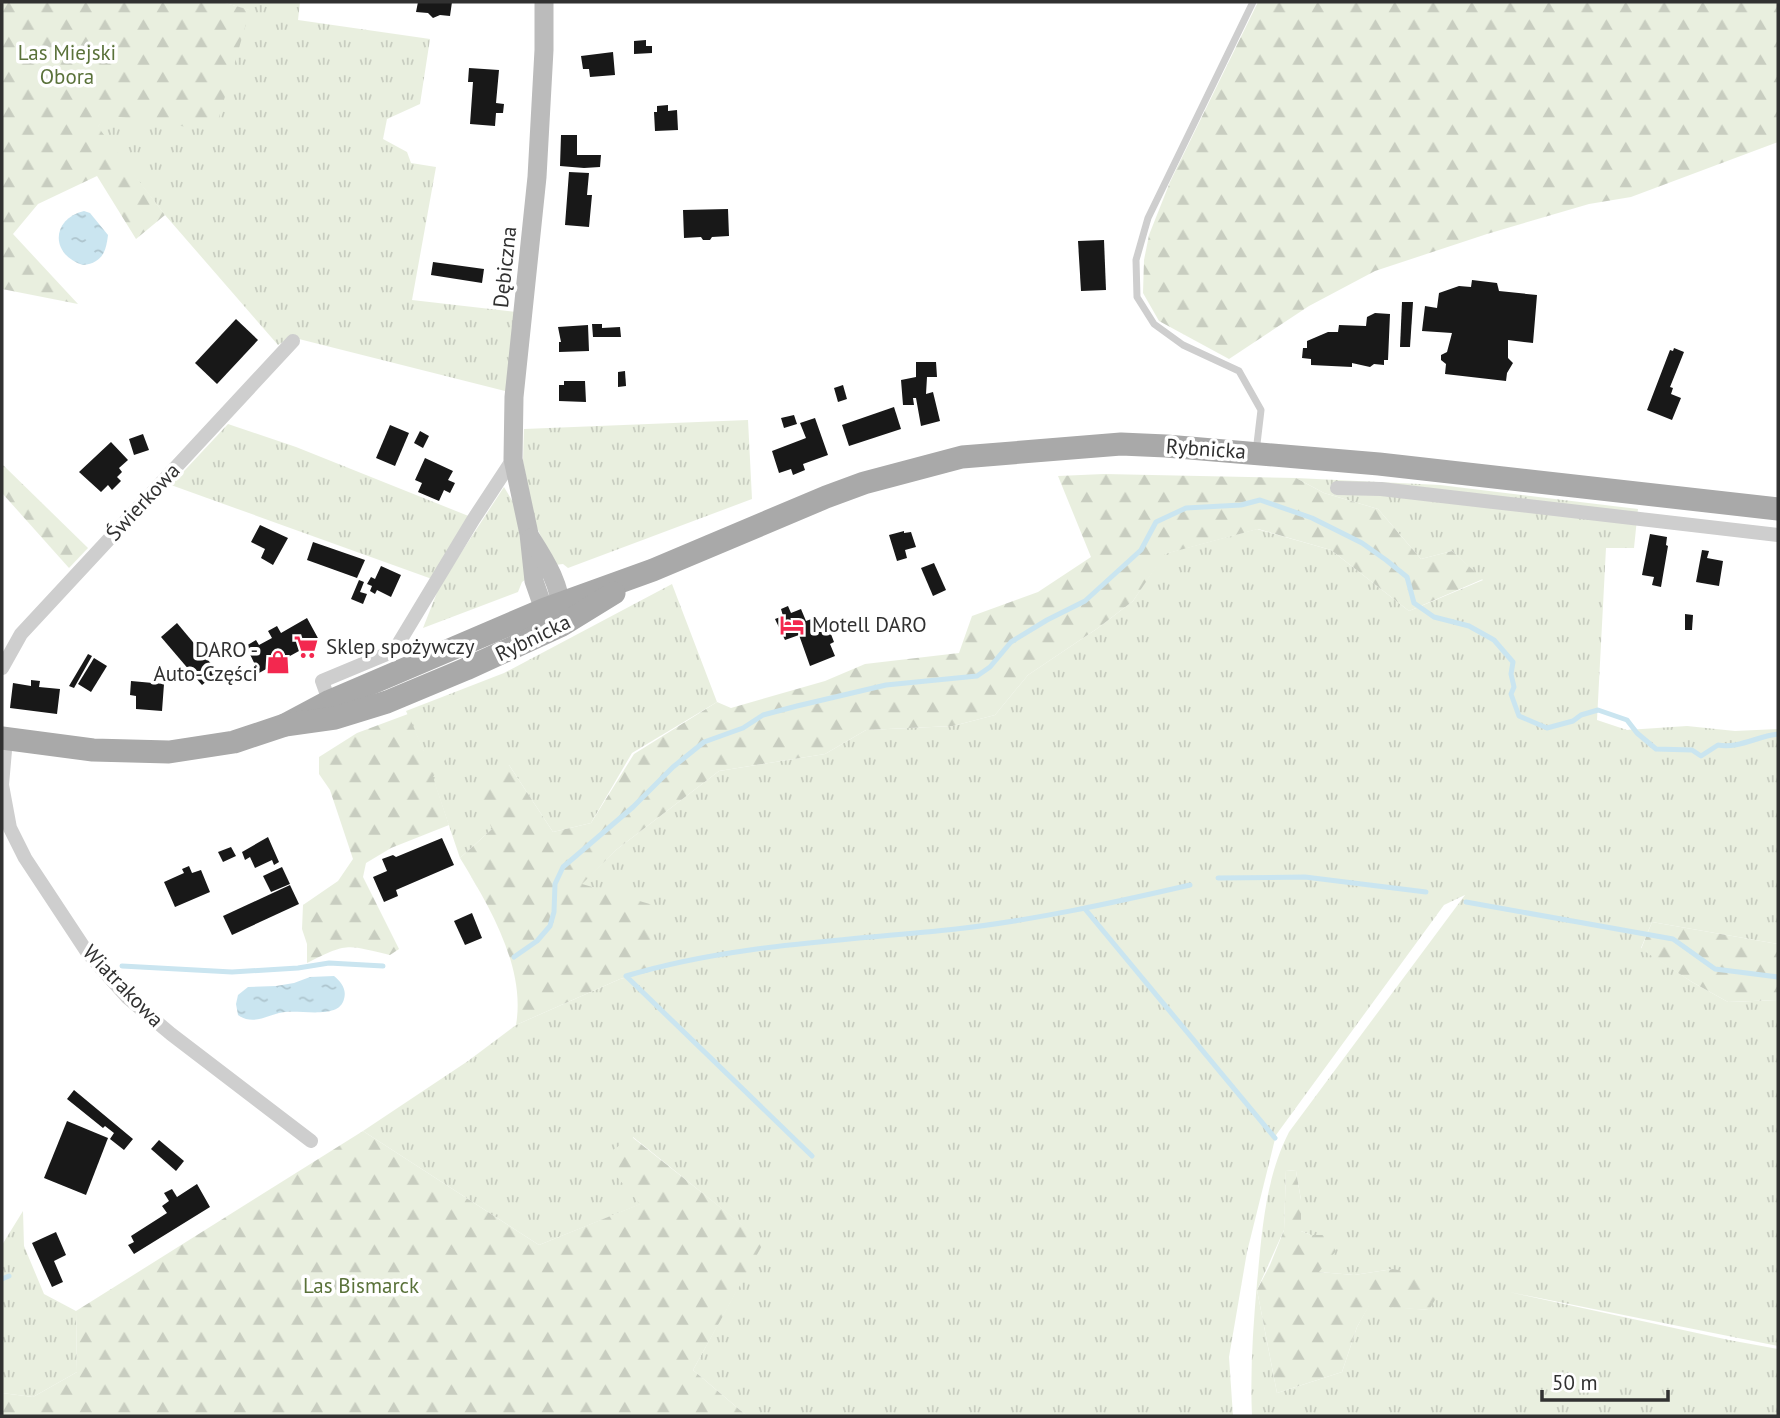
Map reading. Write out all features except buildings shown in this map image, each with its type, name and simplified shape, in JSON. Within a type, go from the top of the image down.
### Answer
[{"type":"main road","name":"Rybnicka","points":[[4,739],[93,750],[169,752],[233,742],[332,710],[553,605],[653,570],[835,494],[961,457],[1121,444],[1256,452],[1778,509]]},
{"type":"main road","name":"Rybnicka","points":[[332,710],[387,702],[421,689],[562,625],[653,570]]},
{"type":"street","name":"Dębiczna","points":[[544,2],[537,177],[514,397],[513,459],[528,534],[559,590],[553,605],[562,625]]},
{"type":"street","name":"Świerkowa","points":[[2,668],[21,634],[293,341]]},
{"type":"street","points":[[332,710],[322,681],[394,651],[513,459]]},
{"type":"street","points":[[1337,488],[1381,489],[1778,535]]},
{"type":"street","name":"Wiatrakowa","points":[[4,739],[2,791],[5,810],[16,842],[87,952],[128,998],[311,1141]]},
{"type":"lane","points":[[1253,2],[1148,218],[1136,261],[1137,297],[1154,324],[1183,345],[1239,371],[1261,410],[1256,452]]},
{"type":"green space","name":"Las Miejski Obora","points":[[2,2],[222,2],[250,10],[215,131],[106,115],[98,127],[165,215],[136,239],[97,176],[38,204],[13,234],[78,304],[2,289]]},
{"type":"green space","points":[[222,2],[300,2],[298,20],[430,39],[420,104],[387,119],[383,139],[407,152],[411,163],[436,167],[412,300],[516,312],[509,392],[291,337],[278,345],[165,215],[97,128],[105,115],[249,10]]},
{"type":"green space","points":[[1258,2],[1778,2],[1778,142],[1631,197],[1589,204],[1375,271],[1309,306],[1229,359],[1159,321],[1143,293],[1144,260],[1149,235],[1170,182]]},
{"type":"green space","points":[[748,420],[752,499],[568,568],[563,564],[555,565],[534,522],[523,461],[524,429]]},
{"type":"green space","points":[[228,424],[296,447],[471,517],[432,579],[171,485]]},
{"type":"green space","points":[[2,464],[88,548],[69,568],[2,493]]},
{"type":"green space","points":[[1104,474],[1296,478],[1324,493],[1378,509],[1421,559],[1452,551],[1483,579],[1409,611],[1331,550],[1258,529],[1165,554],[1133,601],[1028,675],[995,715],[953,726],[866,730],[825,754],[719,771],[616,850],[582,884],[653,905],[653,971],[620,979],[516,1025],[516,981],[503,938],[460,858],[492,829],[474,790],[509,765],[553,832],[591,823],[634,754],[717,702],[731,708],[825,681],[865,664],[959,653],[972,616],[1038,592],[1091,557],[1058,476]]},
{"type":"green space","points":[[1296,478],[1440,485],[1638,509],[1634,548],[1606,548],[1597,720],[1627,730],[1687,726],[1735,731],[1778,729],[1778,944],[1652,922],[1641,948],[1728,1002],[1778,1000],[1778,1346],[1509,1292],[1778,1349],[1778,1416],[1252,1416],[1252,1350],[1256,1300],[1261,1245],[1270,1187],[1281,1150],[1289,1132],[1465,895],[1444,905],[1276,1135],[1247,1252],[1229,1357],[1233,1416],[747,1416],[693,1370],[763,1242],[633,1137],[641,1204],[539,1245],[363,1131],[468,1061],[516,1025],[620,979],[653,971],[581,884],[616,850],[719,771],[825,754],[866,730],[953,726],[995,715],[1028,675],[1133,601],[1164,554],[1257,529],[1331,550],[1409,611],[1483,580],[1452,551],[1421,559],[1378,509],[1324,493]],"holes":[[[1286,1170],[1296,1171],[1301,1200],[1301,1231],[1311,1235],[1319,1272],[1354,1275],[1393,1269],[1429,1310],[1369,1305],[1357,1327],[1342,1372],[1277,1393],[1257,1290],[1284,1230]]]},
{"type":"green space","points":[[504,487],[516,507],[528,578],[522,582],[518,592],[423,628],[440,585]]},
{"type":"green space","points":[[672,584],[717,702],[632,753],[591,823],[553,832],[509,765],[492,829],[460,858],[424,752],[406,711],[504,673]]},
{"type":"green space","points":[[408,714],[424,751],[447,757],[433,777],[449,825],[391,848],[366,863],[363,877],[399,949],[390,955],[348,947],[307,963],[307,944],[302,929],[303,905],[338,881],[353,859],[330,790],[319,774],[319,757],[357,733]]},
{"type":"green space","points":[[1652,922],[1778,944],[1778,1000],[1728,1002],[1692,982],[1641,949]]},
{"type":"green space","name":"Las Bismarck","points":[[363,1131],[539,1245],[640,1204],[601,1158],[632,1137],[764,1242],[693,1370],[747,1416],[2,1416],[2,1393],[33,1397],[77,1372],[76,1311]]},
{"type":"green space","points":[[1286,1170],[1296,1171],[1301,1200],[1301,1231],[1311,1235],[1326,1235],[1336,1251],[1319,1272],[1354,1275],[1393,1269],[1430,1276],[1439,1293],[1429,1310],[1369,1306],[1357,1327],[1342,1372],[1277,1393],[1257,1290],[1284,1230]]},
{"type":"green space","points":[[23,1211],[24,1246],[44,1294],[76,1311],[77,1372],[33,1397],[2,1393],[2,1245]]},
{"type":"water","points":[[84,211],[90,213],[108,235],[102,256],[95,262],[83,265],[65,253],[60,246],[59,237],[65,221]]},
{"type":"water","points":[[334,976],[343,986],[345,995],[341,1006],[334,1010],[287,1012],[253,1020],[238,1015],[238,995],[248,987],[276,986],[310,977]]},
{"type":"waterway","points":[[514,957],[537,941],[550,926],[554,912],[555,884],[563,867],[704,742],[743,728],[763,715],[797,706],[886,685],[977,676],[990,667],[1011,642],[1085,601],[1141,550],[1156,522],[1186,508],[1241,505],[1260,500],[1312,518],[1362,543],[1407,577],[1414,603],[1434,617],[1469,626],[1494,640],[1513,662],[1511,674],[1514,687],[1511,694],[1519,716],[1547,728],[1598,710],[1627,720],[1637,733],[1656,749],[1692,750],[1701,756],[1718,745],[1740,744],[1778,734]]},
{"type":"waterway","points":[[1218,878],[1305,877],[1426,892]]},
{"type":"waterway","points":[[812,1156],[626,976],[666,965],[748,950],[1015,921],[1190,885]]},
{"type":"waterway","points":[[1466,902],[1673,939],[1715,969],[1778,977]]},
{"type":"waterway","points":[[1085,909],[1275,1138]]},
{"type":"waterway","points":[[122,966],[232,972],[298,968],[329,963],[383,966]]},
{"type":"waterway","points":[[2,1279],[9,1276]]},
{"type":"place","name":"Motell DARO","points":[[792,625]]},
{"type":"place","name":"Sklep spożywczy","points":[[306,647]]},
{"type":"place","name":"DARO - Auto-Części","points":[[278,662]]}]
